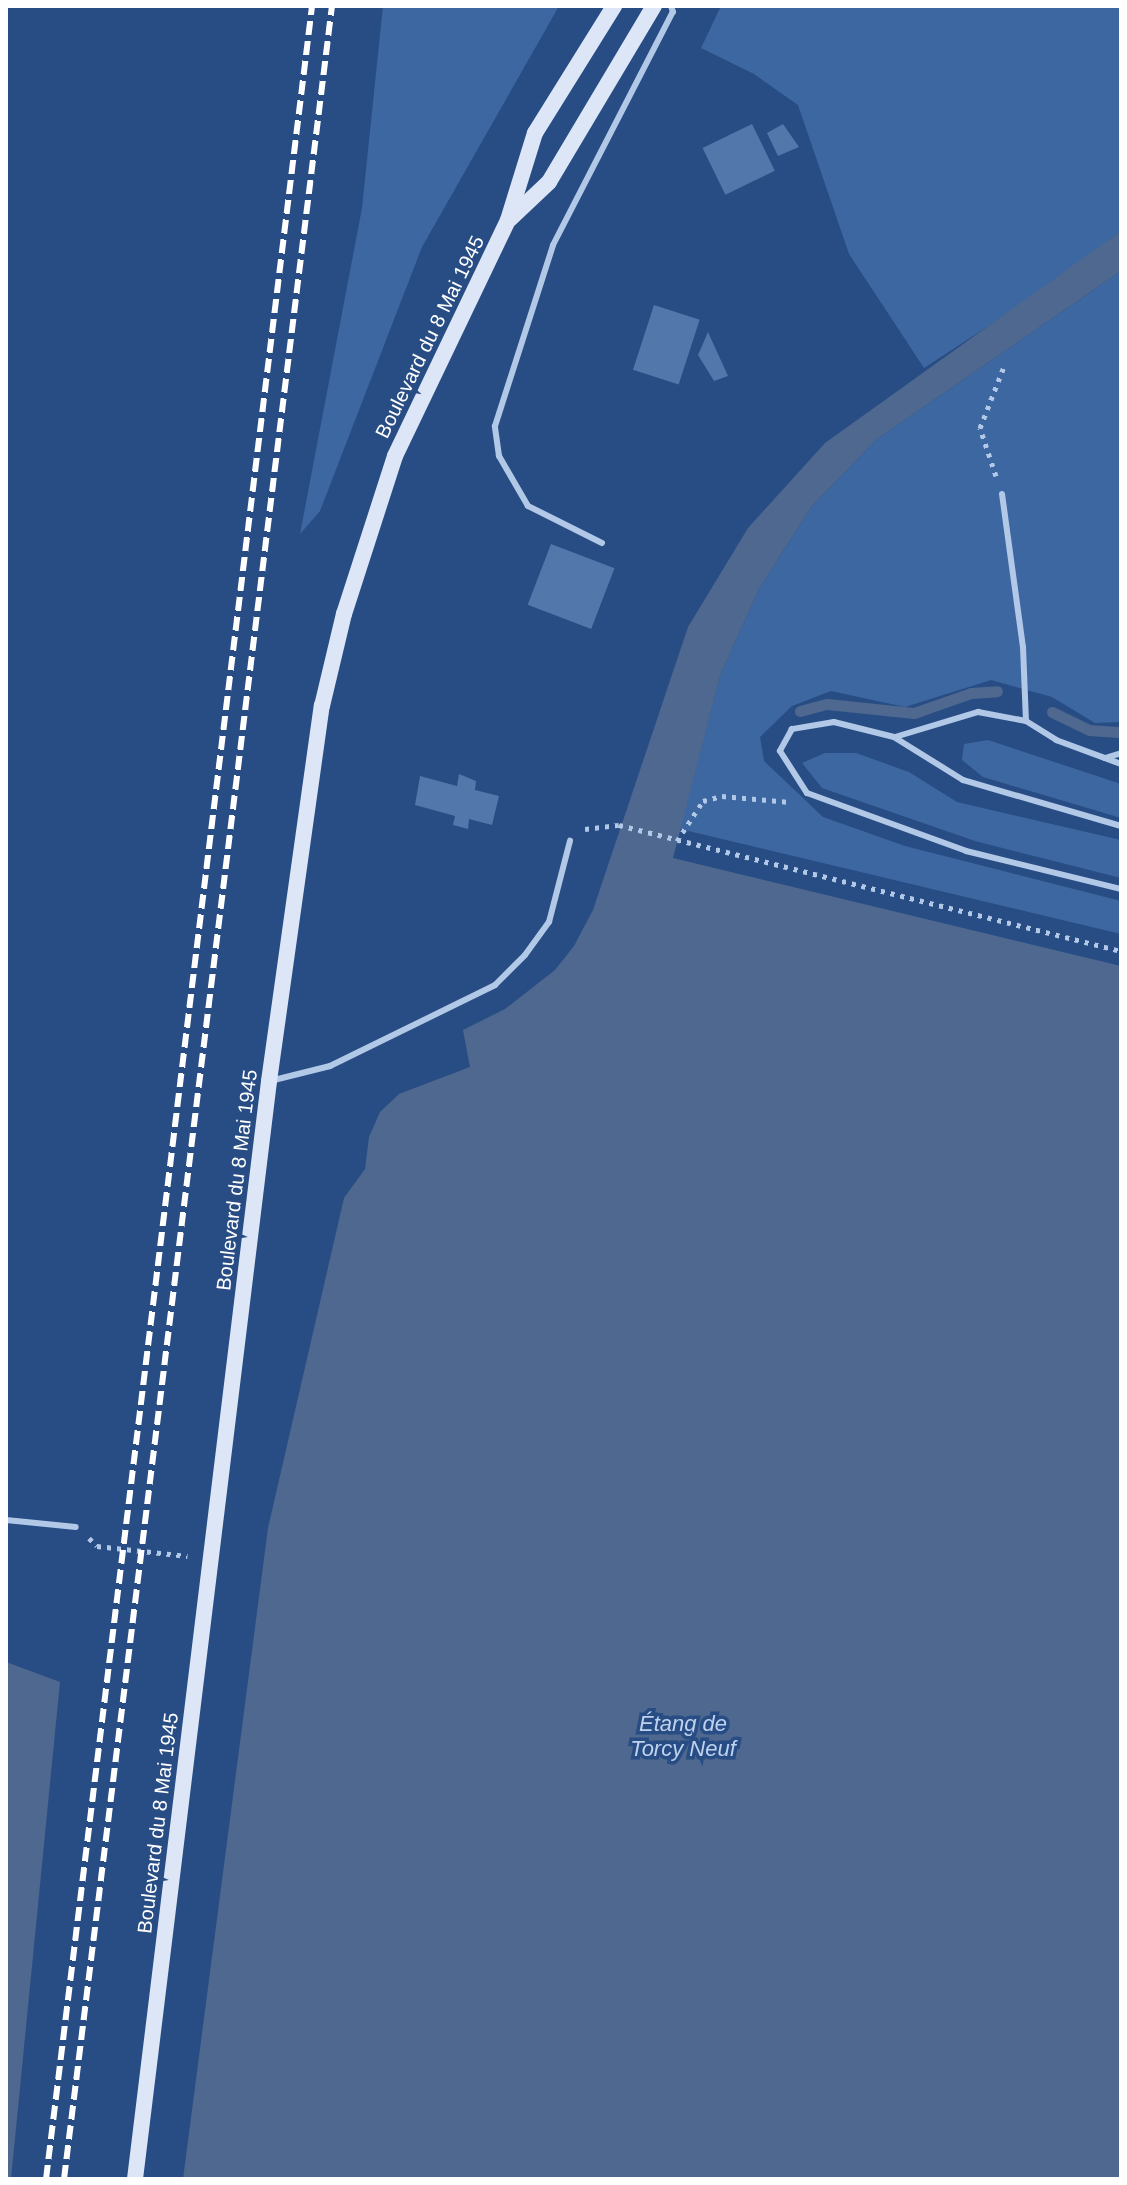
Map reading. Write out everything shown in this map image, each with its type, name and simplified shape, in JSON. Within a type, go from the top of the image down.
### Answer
[{"type":"main road","name":"Boulevard du 8 Mai 1945","points":[[135,2179],[269,1081],[322,706],[344,614],[395,456],[508,220],[535,133],[614,6]]},
{"type":"main road","name":"Boulevard du 8 Mai 1945","points":[[508,220],[549,182],[654,6]]},
{"type":"lane","points":[[602,543],[528,506],[499,456],[495,426],[553,245],[673,12],[671,6]]},
{"type":"lane","points":[[1002,494],[1023,647],[1026,721]]},
{"type":"lane","points":[[894,737],[978,712],[1026,721],[1121,764]]},
{"type":"lane","points":[[1121,826],[963,780],[894,737],[834,722],[792,729],[780,751],[807,793],[966,851],[1121,889]]},
{"type":"lane","points":[[1102,758],[1121,753]]},
{"type":"lane","points":[[269,1081],[330,1066],[495,985],[549,922],[570,841]]},
{"type":"lane","points":[[6,1520],[76,1527]]},
{"type":"path","points":[[1002,494],[980,428],[1005,364]]},
{"type":"path","points":[[677,841],[703,801],[722,796],[797,802],[807,793]]},
{"type":"path","points":[[570,841],[579,831],[619,825],[1121,951]]},
{"type":"path","points":[[76,1527],[97,1546],[210,1560]]},
{"type":"shaded area","points":[[383,6],[559,6],[422,247],[320,511],[300,534],[362,208]]},
{"type":"shaded area","points":[[721,6],[1121,6],[1121,231],[1059,280],[924,368],[849,254],[798,105],[754,74],[701,48]]},
{"type":"shaded area","points":[[1121,271],[1121,722],[1095,723],[1052,697],[991,680],[905,707],[831,691],[792,706],[760,737],[764,761],[823,817],[905,846],[1121,901],[1121,934],[680,829],[721,673],[760,587],[812,506],[877,439]]},
{"type":"shaded area","points":[[988,740],[1121,784],[1121,818],[983,777],[962,760],[964,744]]},
{"type":"shaded area","points":[[825,753],[856,753],[909,772],[957,802],[1121,840],[1121,878],[975,841],[822,788],[802,763]]},
{"type":"water","name":"Étang de Torcy Neuf","points":[[1121,231],[1121,271],[877,439],[812,506],[760,587],[721,673],[673,858],[1121,966],[1121,2179],[183,2179],[268,1528],[344,1198],[365,1169],[369,1137],[380,1112],[399,1094],[470,1067],[463,1030],[505,1009],[555,970],[574,946],[593,910],[688,627],[748,528],[825,443]]},
{"type":"water","points":[[6,1662],[60,1682],[11,2179],[6,2179]]},
{"type":"building","points":[[752,124],[775,171],[725,195],[703,148]]},
{"type":"building","points":[[783,124],[799,147],[778,156],[767,133]]},
{"type":"building","points":[[654,305],[700,320],[679,385],[633,370]]},
{"type":"building","points":[[708,332],[728,376],[714,381],[698,355]]},
{"type":"building","points":[[551,544],[614,568],[591,629],[528,605]]},
{"type":"building","points":[[459,774],[476,781],[475,790],[499,796],[492,825],[469,819],[468,829],[453,825],[455,816],[415,805],[420,776],[457,786]]},
{"type":"waterway","points":[[800,711],[827,704],[914,713],[971,693],[997,691]]},
{"type":"waterway","points":[[1052,712],[1089,730],[1121,732]]},
{"type":"railway","points":[[46,2179],[312,6]]},
{"type":"railway","points":[[64,2179],[332,6]]}]
